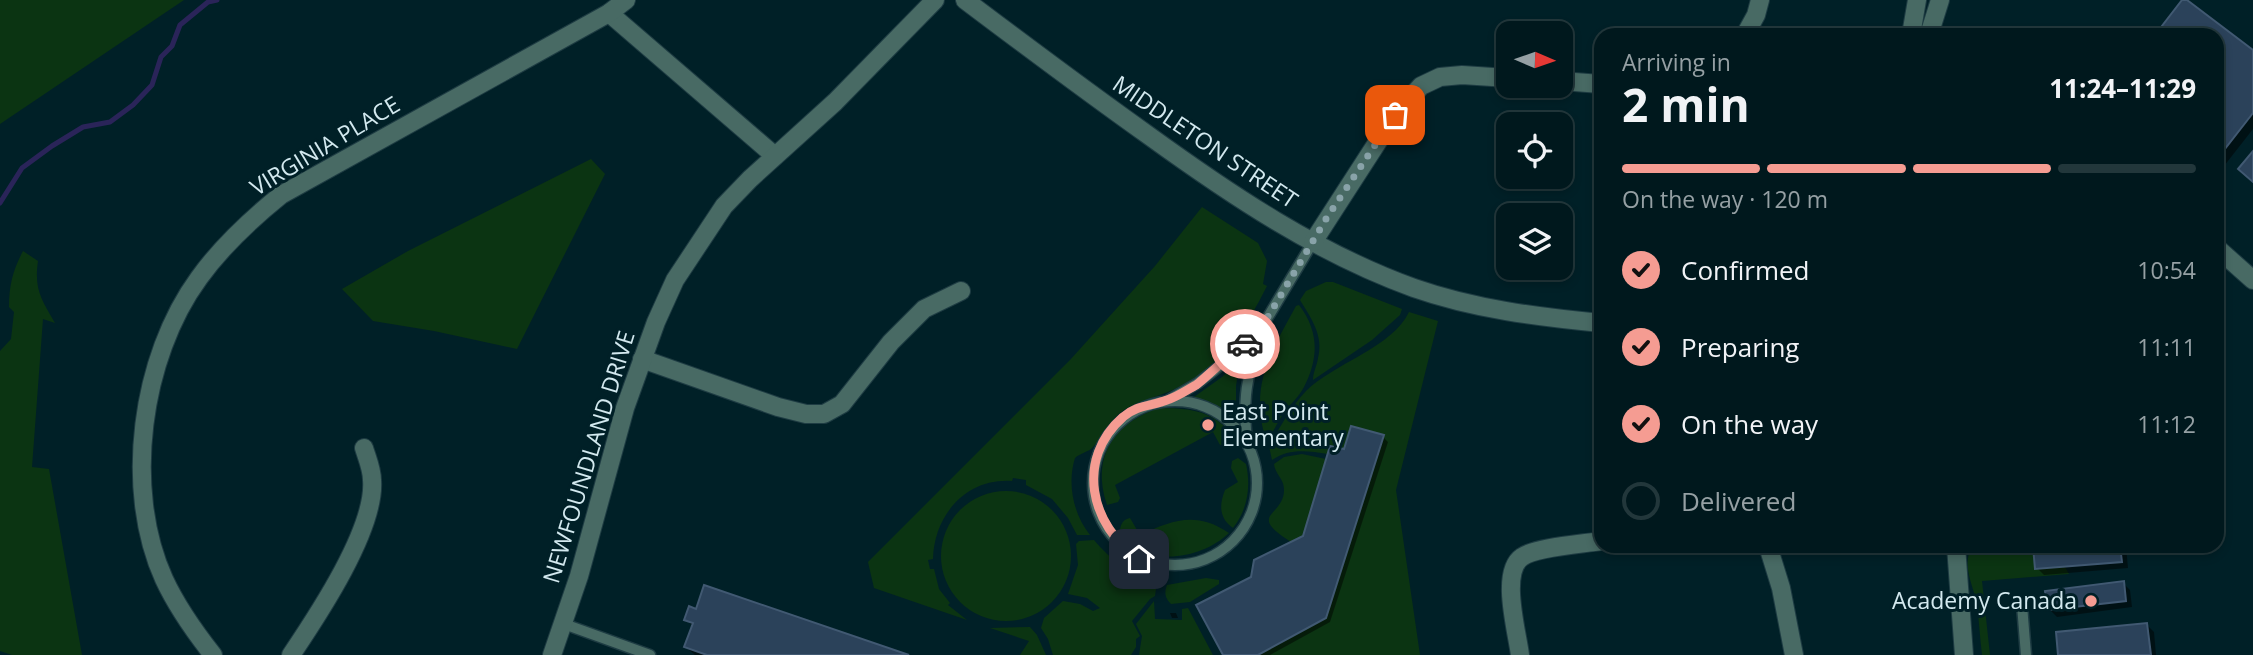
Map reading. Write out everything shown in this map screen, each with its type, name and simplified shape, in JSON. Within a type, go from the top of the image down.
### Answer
[{"type":"street","name":"VIRGINIA PLACE","points":[[213,655],[188,623],[164,578],[152,542],[142,466],[145,420],[154,369],[172,323],[197,279],[251,219],[281,195],[610,13],[626,0]]},
{"type":"street","name":"NEWFOUNDLAND DRIVE","points":[[552,655],[564,624],[606,483],[625,408],[656,321],[675,280],[724,206],[835,102],[935,0]]},
{"type":"street","name":"MIDDLETON STREET","points":[[965,0],[1054,68],[1220,187],[1262,214],[1346,260],[1453,300],[1532,316],[1594,322]]},
{"type":"street","points":[[1749,28],[1760,0]]},
{"type":"street","points":[[1931,28],[1940,0]]},
{"type":"street","points":[[610,13],[775,156]]},
{"type":"street","points":[[1313,242],[1395,115],[1421,86],[1440,77],[1496,77]]},
{"type":"street","points":[[1573,82],[1594,83]]},
{"type":"street","points":[[2224,254],[2253,280]]},
{"type":"street","points":[[642,359],[778,407],[806,414],[824,414],[842,404],[891,342],[924,309],[961,291]]},
{"type":"street","points":[[291,655],[339,577],[367,517],[373,480],[364,448]]},
{"type":"street","points":[[1520,655],[1510,583],[1513,567],[1522,556],[1537,551],[1594,542]]},
{"type":"street","points":[[1770,553],[1781,588],[1794,655]]},
{"type":"street","points":[[1957,553],[1964,655]]},
{"type":"lane","points":[[1906,0],[1913,17]]},
{"type":"lane","points":[[1247,442],[1227,421],[1192,403],[1167,401],[1145,405],[1124,416],[1110,431],[1097,452],[1093,477],[1096,502],[1112,536],[1124,549],[1139,559],[1155,566],[1174,568],[1209,559],[1220,552],[1252,515],[1259,483],[1257,467],[1247,442],[1246,401],[1254,357],[1253,342],[1313,242]]},
{"type":"lane","points":[[1167,401],[1222,365],[1240,345],[1253,342]]},
{"type":"lane","points":[[2022,605],[2026,655]]},
{"type":"lane","points":[[564,624],[650,655]]},
{"type":"green space","points":[[0,0],[184,0],[0,124]]},
{"type":"green space","points":[[591,159],[605,174],[517,349],[373,321],[342,289],[408,251]]},
{"type":"green space","points":[[1202,207],[1258,243],[1267,261],[1263,284],[1267,286],[1240,332],[1218,359],[1191,381],[1124,410],[1091,449],[1075,458],[1073,498],[1079,518],[1090,535],[1077,535],[1068,518],[1052,499],[1026,485],[1026,480],[1013,478],[1012,481],[995,482],[980,486],[955,503],[939,528],[933,559],[928,560],[930,569],[934,569],[939,589],[950,603],[948,605],[967,620],[874,588],[868,562],[1070,360],[1155,266]]},
{"type":"green space","points":[[23,251],[38,261],[40,294],[55,323],[43,319],[32,467],[49,469],[82,655],[12,655],[0,651],[0,351],[11,339],[14,312],[9,307],[10,292],[14,271]]},
{"type":"green space","points":[[1326,282],[1333,282],[1402,309],[1400,315],[1372,340],[1313,380],[1319,350],[1318,335],[1300,300],[1306,291]]},
{"type":"green space","points":[[1299,305],[1306,315],[1313,335],[1315,345],[1312,366],[1302,391],[1266,440],[1261,420],[1261,386],[1278,339]]},
{"type":"green space","points":[[1409,312],[1438,321],[1396,490],[1420,655],[1258,655],[1326,618],[1384,436],[1351,426],[1344,449],[1330,446],[1328,454],[1292,452],[1272,460],[1269,446],[1306,391],[1390,335]]},
{"type":"green space","points":[[1240,360],[1236,386],[1236,419],[1232,420],[1220,410],[1194,397]]},
{"type":"green space","points":[[1159,408],[1189,410],[1215,419],[1230,432],[1227,444],[1220,445],[1213,432],[1115,485],[1120,498],[1118,502],[1107,505],[1102,472],[1104,457],[1110,444],[1129,423]]},
{"type":"green space","points":[[1302,454],[1326,459],[1303,536],[1291,542],[1278,533],[1269,520],[1283,498],[1284,489],[1274,464],[1284,457]]},
{"type":"green space","points":[[1238,458],[1246,464],[1248,489],[1242,513],[1233,528],[1225,520],[1221,506],[1225,490],[1238,482],[1231,468],[1232,461]]},
{"type":"green space","points":[[1006,491],[1031,496],[1052,510],[1066,531],[1071,556],[1066,581],[1052,602],[1031,616],[1006,621],[981,616],[960,602],[946,581],[941,556],[946,531],[960,510],[981,496]]},
{"type":"green space","points":[[1130,518],[1140,535],[1163,525],[1185,520],[1206,522],[1229,533],[1203,550],[1172,556],[1156,555],[1142,551],[1130,542],[1120,529],[1123,522]]},
{"type":"green space","points":[[1094,540],[1121,565],[1154,578],[1157,582],[1155,596],[1132,621],[1140,636],[1136,639],[1136,647],[1131,655],[1053,655],[1041,628],[1044,618],[1063,601],[1080,604],[1093,611],[1100,608],[1087,598],[1068,594],[1078,565],[1076,544],[1079,541]]},
{"type":"green space","points":[[1969,553],[2034,553],[2035,569],[2065,567],[2069,574],[1982,581],[1990,655],[1982,655],[1977,605]]},
{"type":"green space","points":[[1206,578],[1219,580],[1219,584],[1190,602],[1171,604],[1167,600],[1167,585]]},
{"type":"green space","points":[[1154,601],[1155,619],[1182,620],[1182,609],[1188,608],[1213,655],[1139,655],[1142,636],[1136,624]]},
{"type":"green space","points":[[1030,627],[1037,635],[1046,655],[1020,655],[1029,641],[990,628]]},
{"type":"building","points":[[2182,0],[2187,0],[2224,28],[2160,28]]},
{"type":"building","points":[[2224,28],[2253,50],[2253,113],[2224,150]]},
{"type":"building","points":[[2253,151],[2253,182],[2238,169]]},
{"type":"building","name":"East Point Elementary","points":[[1351,426],[1384,435],[1326,618],[1258,655],[1223,655],[1196,605],[1251,577],[1254,560],[1303,536],[1330,446],[1344,449]]},
{"type":"building","points":[[2034,553],[2121,553],[2122,562],[2035,569]]},
{"type":"building","points":[[2124,581],[2126,601],[2048,610],[2045,591]]},
{"type":"building","points":[[704,585],[909,655],[707,655],[684,647],[693,623],[684,620],[689,606],[696,609]]},
{"type":"building","points":[[2147,623],[2151,655],[2058,655],[2056,632]]},
{"type":"waterway","points":[[0,203],[22,168],[83,127],[110,122],[133,105],[152,85],[161,57],[172,46],[180,25],[208,2],[217,0]]},
{"type":"way so far","points":[[1245,344],[1253,342],[1326,219],[1395,115]]},
{"type":"place","name":"East Point Elementary","points":[[1208,425]]},
{"type":"place","name":"Academy Canada","points":[[2091,601]]},
{"type":"route","points":[[1139,559],[1124,549],[1112,536],[1096,502],[1093,477],[1097,452],[1110,431],[1124,416],[1145,405],[1167,401],[1185,392],[1222,365],[1240,345],[1245,344]]}]
